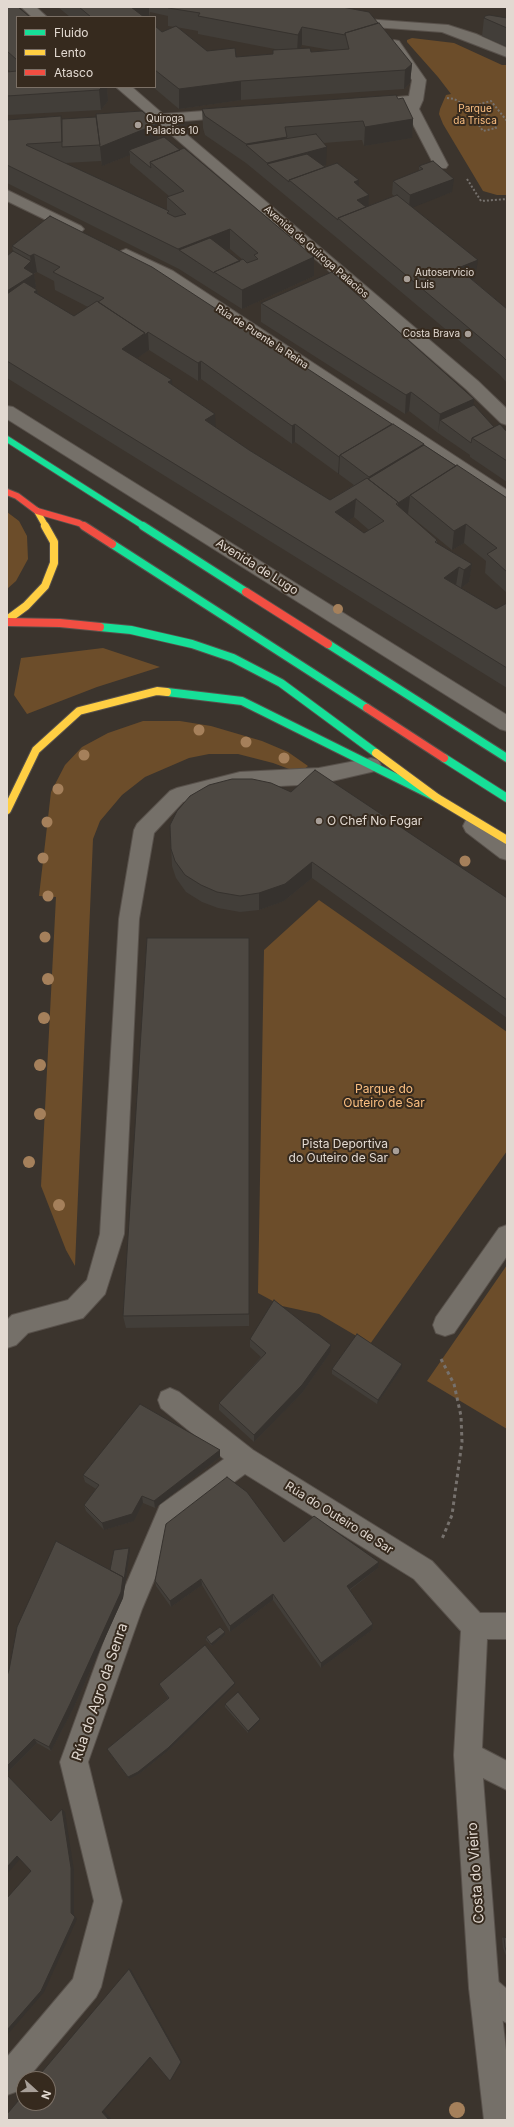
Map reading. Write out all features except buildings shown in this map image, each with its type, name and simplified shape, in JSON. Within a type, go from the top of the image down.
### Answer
[{"type":"main road","points":[[7,439],[507,758]]},
{"type":"main road","points":[[7,492],[17,496],[37,511],[78,523],[507,798]]},
{"type":"main road","points":[[7,621],[26,606],[45,586],[54,564],[54,542],[37,511]]},
{"type":"main road","points":[[7,621],[60,623],[131,630],[192,644],[233,658],[281,683],[437,798]]},
{"type":"main road","points":[[7,810],[36,750],[79,711],[157,691],[242,700],[437,798],[507,840]]},
{"type":"street","points":[[28,7],[39,16]]},
{"type":"street","points":[[338,20],[380,25],[443,28],[471,37],[507,53]]},
{"type":"street","points":[[380,25],[419,80],[416,100],[412,109],[440,165]]},
{"type":"street","name":"Avenida de Quiroga Palacios","points":[[124,88],[472,385],[507,419]]},
{"type":"street","points":[[362,104],[416,100]]},
{"type":"street","points":[[161,118],[246,112]]},
{"type":"street","points":[[7,195],[91,237]]},
{"type":"street","name":"Rúa de Puente la Reina","points":[[112,247],[167,274],[507,498]]},
{"type":"street","name":"Avenida de Lugo","points":[[7,411],[507,724]]},
{"type":"street","points":[[7,1337],[21,1323],[75,1310],[97,1286],[112,1234],[129,919],[144,830],[177,796],[240,780],[319,776],[370,765]]},
{"type":"street","points":[[437,798],[507,852]]},
{"type":"street","points":[[445,1325],[507,1236]]},
{"type":"street","name":"Rúa do Outeiro de Sar","points":[[170,1400],[244,1459],[423,1570],[474,1626]]},
{"type":"street","name":"Rúa do Agro da Senra","points":[[7,2080],[86,1987],[108,1901],[74,1762],[129,1608],[168,1514],[244,1459]]},
{"type":"street","points":[[474,1626],[507,1626]]},
{"type":"street","name":"Costa do Vieiro","points":[[474,1626],[468,1755],[484,1988],[499,2120]]},
{"type":"street","points":[[468,1755],[507,1776]]},
{"type":"street","points":[[484,1988],[507,2008]]},
{"type":"path","points":[[440,97],[454,99],[465,105],[483,130],[496,128],[480,104],[491,101],[507,121]]},
{"type":"path","points":[[481,201],[507,199]]},
{"type":"path","points":[[423,1570],[437,1550],[452,1515],[462,1442],[461,1416],[454,1384],[440,1356],[445,1325]]},
{"type":"green space","name":"Parque da Trisca","points":[[412,38],[454,43],[502,65],[507,65],[507,195],[497,195],[483,191],[443,124],[439,114],[446,95],[451,94],[407,42],[407,40]]},
{"type":"green space","points":[[7,512],[19,521],[27,536],[28,559],[16,581],[7,589]]},
{"type":"green space","points":[[103,648],[160,667],[97,687],[27,714],[14,695],[21,658]]},
{"type":"green space","points":[[143,721],[180,721],[211,726],[262,741],[288,752],[308,766],[300,773],[273,763],[238,754],[209,754],[189,758],[145,777],[122,795],[100,821],[93,839],[75,1266],[66,1250],[41,1186],[56,897],[39,896],[51,792],[65,765],[82,747],[108,733]]},
{"type":"green space","name":"Parque do Outeiro de Sar","points":[[319,900],[507,1032],[507,1151],[370,1344],[319,1314],[282,1306],[258,1293],[264,950]]},
{"type":"green space","points":[[507,1265],[507,1429],[427,1381]]},
{"type":"traffic: fast","points":[[7,439],[246,592]]},
{"type":"traffic: fast","points":[[112,544],[367,708]]},
{"type":"traffic: fast","points":[[100,627],[131,630],[192,644],[233,658],[281,683],[376,753]]},
{"type":"traffic: fast","points":[[328,644],[507,758]]},
{"type":"traffic: fast","points":[[167,692],[242,701],[437,798]]},
{"type":"traffic: fast","points":[[444,758],[507,798]]},
{"type":"traffic: slow","points":[[7,620],[26,606],[45,586],[54,563],[54,542],[37,511]]},
{"type":"traffic: slow","points":[[7,810],[36,750],[79,711],[157,691],[167,692]]},
{"type":"traffic: slow","points":[[376,753],[437,798],[507,840]]},
{"type":"traffic: jam","points":[[7,492],[17,496],[37,511],[79,523],[112,544]]},
{"type":"traffic: jam","points":[[246,592],[328,644]]},
{"type":"traffic: jam","points":[[7,622],[60,623],[100,627]]},
{"type":"traffic: jam","points":[[367,708],[444,758]]},
{"type":"place","name":"Quiroga Palacios 10","points":[[138,125]]},
{"type":"place","name":"Autoservicio Luis","points":[[407,279]]},
{"type":"place","name":"Costa Brava","points":[[468,334]]},
{"type":"place","name":"O Chef No Fogar","points":[[319,821]]},
{"type":"place","name":"Pista Deportiva do Outeiro de Sar","points":[[396,1151]]}]
